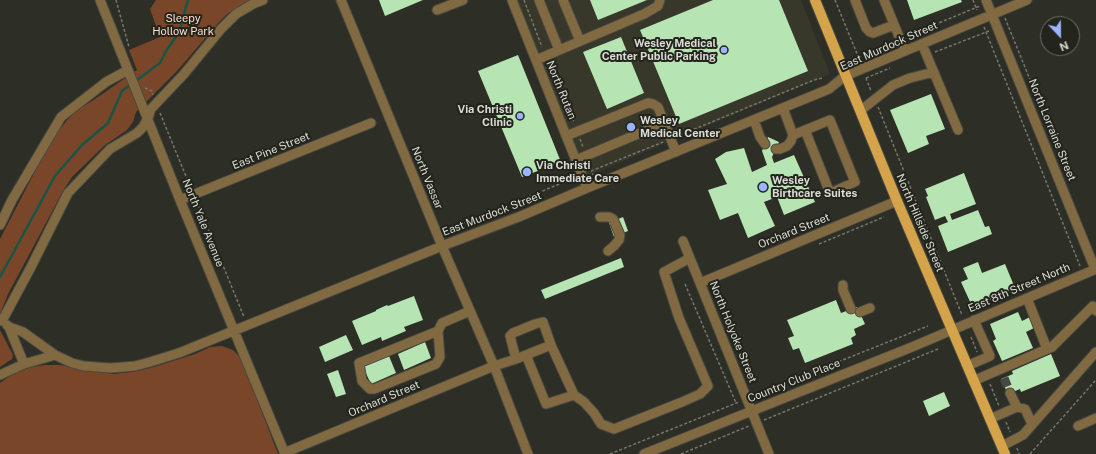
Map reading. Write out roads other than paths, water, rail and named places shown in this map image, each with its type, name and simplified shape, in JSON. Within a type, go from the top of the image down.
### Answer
[{"type":"main road","name":"North Hillside Street","points":[[815,0],[897,201],[1003,450]]},
{"type":"street","name":"North Yale Avenue","points":[[100,0],[128,71],[139,85],[148,118],[180,200],[284,454]]},
{"type":"street","points":[[24,364],[9,327],[1,320],[31,267],[68,193],[110,149],[137,133],[143,127],[151,108],[184,74],[221,29],[236,14],[263,0]]},
{"type":"street","name":"North Vassar","points":[[341,0],[442,246],[494,366],[528,454]]},
{"type":"street","points":[[437,10],[463,0]]},
{"type":"street","name":"North Rutan","points":[[512,0],[582,175],[592,186]]},
{"type":"street","points":[[539,0],[559,50]]},
{"type":"street","points":[[563,0],[580,41]]},
{"type":"street","points":[[536,60],[644,14],[658,6],[660,0]]},
{"type":"street","points":[[855,0],[866,28],[870,32],[873,33],[894,25]]},
{"type":"street","points":[[884,0],[905,51]]},
{"type":"street","name":"East Murdock Street","points":[[9,327],[23,332],[55,355],[84,366],[111,368],[135,366],[179,353],[442,246],[521,216],[829,90],[846,76],[1026,0]]},
{"type":"street","name":"North Lorraine Street","points":[[986,1],[1096,269]]},
{"type":"street","points":[[922,44],[958,130]]},
{"type":"street","points":[[0,225],[12,200],[61,117],[106,82],[128,71]]},
{"type":"street","points":[[860,111],[893,85],[910,78],[934,72]]},
{"type":"street","points":[[566,136],[648,103],[658,107],[676,152]]},
{"type":"street","points":[[776,149],[787,146],[791,142],[793,135],[784,108]]},
{"type":"street","points":[[754,120],[760,136],[765,144]]},
{"type":"street","points":[[793,135],[805,130],[830,120],[855,182],[830,193],[805,130]]},
{"type":"street","name":"East Pine Street","points":[[180,200],[371,123]]},
{"type":"street","points":[[576,160],[664,123]]},
{"type":"street","name":"Orchard Street","points":[[700,283],[897,201]]},
{"type":"street","points":[[600,217],[609,216],[620,235],[619,240],[608,251]]},
{"type":"street","name":"North Holyoke Street","points":[[683,241],[769,454]]},
{"type":"street","points":[[516,359],[510,336],[535,324],[543,322],[551,345],[574,395],[584,402],[601,424],[614,429],[700,394],[708,386],[679,318],[664,272],[690,258]]},
{"type":"street","name":"East 8th Street North","points":[[951,330],[1096,269]]},
{"type":"street","points":[[843,285],[843,290],[855,311],[870,308]]},
{"type":"street","points":[[1027,298],[1047,349]]},
{"type":"street","points":[[973,381],[986,375],[1002,373],[1052,347],[1093,306],[1096,311]]},
{"type":"street","points":[[438,331],[359,363],[362,381],[370,389],[374,389],[436,364],[440,357],[438,331],[442,322],[470,311]]},
{"type":"street","points":[[967,366],[990,356],[970,322]]},
{"type":"street","name":"Country Club Place","points":[[647,454],[951,330]]},
{"type":"street","name":"Orchard Street","points":[[284,454],[494,366],[551,345]]},
{"type":"street","points":[[1003,450],[1013,440],[1023,434],[1096,352]]},
{"type":"street","points":[[0,375],[24,364],[55,355]]},
{"type":"street","points":[[526,355],[546,404],[574,395]]},
{"type":"street","points":[[1010,393],[1017,407]]},
{"type":"street","points":[[990,419],[1017,407],[1026,409],[1032,424]]},
{"type":"street","points":[[1078,426],[1096,418]]},
{"type":"waterway","points":[[0,277],[55,176],[82,145],[108,123],[122,91],[160,63],[166,51],[180,31],[188,0]]},
{"type":"tunnel","points":[[1004,378],[1010,393]]},
{"type":"place","name":"Wesley Medical Center Public Parking","points":[[724,50]]},
{"type":"place","name":"Via Christi Clinic","points":[[520,116]]},
{"type":"place","name":"Wesley Medical Center","points":[[631,127]]},
{"type":"place","name":"Via Christi Immediate Care","points":[[527,172]]},
{"type":"place","name":"Wesley Birthcare Suites","points":[[763,187]]},
{"type":"park label","name":"Sleepy Hollow Park","points":[[183,25]]}]
